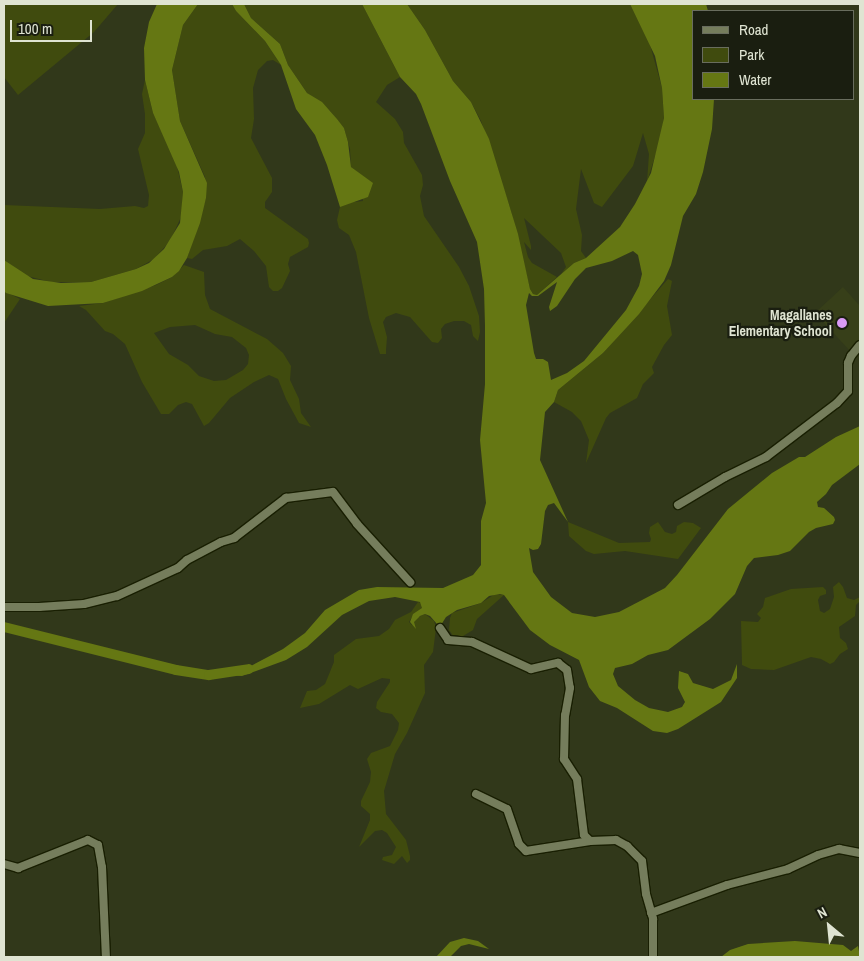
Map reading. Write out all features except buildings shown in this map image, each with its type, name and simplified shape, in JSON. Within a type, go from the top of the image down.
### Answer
[{"type":"street","points":[[678,505],[725,477],[766,457],[838,403],[848,391],[848,363],[860,345]]},
{"type":"street","points":[[4,607],[39,608],[84,604],[117,596],[178,568],[187,560],[220,542],[234,538],[286,498],[333,492],[357,524],[410,582]]},
{"type":"street","points":[[440,628],[448,640],[472,642],[531,669],[558,663],[567,670],[570,688],[565,715],[564,758],[577,779],[584,834],[590,841]]},
{"type":"street","points":[[476,794],[507,809],[519,844],[526,852],[590,841],[616,840],[627,846],[642,861],[646,894],[651,913],[654,940],[653,957]]},
{"type":"street","points":[[4,864],[18,868],[88,840],[98,845],[102,867],[106,957]]},
{"type":"street","points":[[651,913],[727,885],[788,869],[818,854],[839,849],[860,853]]},
{"type":"shaded area","name":"Magallanes Elementary School","points":[[843,287],[860,306],[860,340],[850,351],[815,313]]},
{"type":"green space","points":[[4,4],[118,4],[94,32],[18,95],[4,77]]},
{"type":"green space","points":[[198,4],[232,4],[236,11],[265,41],[281,65],[273,60],[267,61],[258,70],[253,88],[254,119],[251,138],[272,178],[272,192],[265,202],[265,208],[308,239],[309,243],[308,247],[290,257],[288,264],[290,271],[282,288],[278,291],[273,291],[269,287],[266,266],[254,251],[240,239],[227,246],[203,250],[192,259],[187,258],[206,198],[205,177],[180,121],[172,70],[183,25]]},
{"type":"green space","points":[[244,4],[362,4],[400,77],[387,85],[376,102],[395,119],[403,132],[404,143],[422,175],[423,185],[420,196],[424,216],[459,267],[469,286],[479,316],[480,332],[478,341],[473,336],[471,325],[464,321],[454,321],[445,324],[441,329],[442,338],[438,343],[432,342],[410,317],[396,313],[386,317],[383,322],[387,337],[386,354],[380,354],[369,318],[356,252],[349,235],[339,228],[337,220],[340,207],[345,203],[363,201],[357,172],[351,167],[350,149],[344,128],[330,111],[307,93],[288,65],[280,44],[251,18]]},
{"type":"green space","points":[[407,4],[630,4],[649,41],[662,88],[664,118],[661,137],[647,182],[649,154],[643,133],[633,166],[602,207],[594,203],[581,169],[576,209],[582,235],[581,251],[586,258],[574,263],[561,274],[566,267],[561,253],[524,218],[531,246],[531,250],[524,242],[528,257],[532,263],[557,277],[537,295],[533,294],[530,289],[511,211],[481,121],[471,102],[453,81],[425,30]]},
{"type":"green space","points":[[145,80],[153,113],[176,162],[183,192],[182,215],[170,241],[154,259],[136,269],[91,282],[51,282],[27,276],[4,260],[4,205],[100,209],[135,206],[144,208],[148,206],[149,195],[138,149],[145,133],[142,94]]},
{"type":"green space","points":[[184,265],[204,272],[205,295],[210,309],[267,339],[283,353],[291,366],[290,380],[299,399],[301,413],[311,427],[299,423],[278,379],[269,375],[254,382],[230,398],[209,423],[204,426],[192,404],[186,402],[178,405],[169,414],[161,414],[142,382],[125,344],[113,334],[105,331],[86,310],[79,306],[103,303],[156,285],[172,277]],"holes":[[[195,325],[215,334],[232,337],[246,348],[249,355],[248,364],[243,370],[226,380],[214,381],[199,376],[188,365],[169,354],[154,333],[170,327]]]},
{"type":"green space","points":[[668,279],[672,281],[667,306],[672,335],[652,367],[654,373],[643,384],[637,398],[610,413],[606,418],[586,463],[589,440],[581,421],[572,412],[554,402],[558,390],[603,353]]},
{"type":"green space","points":[[4,291],[20,299],[4,323]]},
{"type":"green space","points":[[568,522],[619,543],[650,542],[650,527],[658,522],[665,532],[672,534],[676,532],[677,526],[684,522],[693,523],[701,528],[678,559],[625,551],[594,554],[586,551],[569,536]]},
{"type":"green space","points":[[839,582],[847,598],[854,600],[860,597],[860,601],[856,605],[855,616],[839,627],[840,638],[846,643],[848,649],[840,654],[834,662],[830,664],[821,659],[811,657],[774,670],[751,669],[742,665],[741,621],[758,622],[761,618],[757,614],[763,607],[765,598],[791,589],[823,587],[826,590],[826,594],[820,596],[818,600],[820,611],[824,613],[830,609],[834,597],[833,587]]},
{"type":"green space","points":[[495,594],[504,595],[477,619],[473,630],[463,636],[454,637],[449,630],[452,613],[481,603]]},
{"type":"green space","points":[[418,602],[422,603],[423,610],[412,617],[409,622],[412,625],[416,618],[425,614],[434,621],[436,628],[433,652],[424,665],[425,693],[407,733],[395,754],[384,791],[386,814],[406,840],[410,856],[410,860],[407,863],[402,856],[394,864],[382,860],[383,857],[392,855],[396,847],[387,833],[382,830],[375,831],[359,847],[370,820],[370,814],[361,806],[361,801],[370,782],[371,772],[367,759],[371,753],[390,746],[398,730],[399,723],[392,714],[381,712],[376,708],[377,702],[390,679],[382,678],[358,689],[350,685],[319,704],[300,708],[307,691],[316,690],[325,684],[334,662],[334,655],[356,639],[379,636],[389,629],[395,620],[411,612]]},
{"type":"water","points":[[157,4],[198,4],[183,25],[172,70],[180,121],[207,183],[206,198],[200,223],[187,258],[179,271],[172,277],[142,291],[103,303],[48,306],[6,293],[4,291],[4,260],[33,279],[61,283],[91,282],[136,269],[149,263],[164,249],[180,223],[183,192],[179,172],[153,113],[145,80],[144,48],[149,22]]},
{"type":"water","points":[[232,4],[244,4],[251,18],[280,44],[288,65],[307,93],[322,102],[344,128],[351,167],[373,183],[368,197],[340,207],[315,135],[296,109],[281,65],[265,41],[236,11]]},
{"type":"water","points":[[362,4],[407,4],[425,30],[453,81],[471,102],[489,139],[518,234],[530,289],[533,294],[537,295],[574,263],[586,258],[620,227],[635,204],[651,173],[664,118],[662,88],[655,56],[630,4],[706,4],[708,10],[692,10],[692,100],[714,100],[712,129],[703,172],[696,194],[683,216],[671,265],[664,281],[639,314],[603,353],[558,390],[554,402],[545,412],[540,460],[568,522],[554,503],[548,505],[545,511],[541,544],[538,549],[533,550],[529,548],[533,572],[551,597],[572,613],[595,617],[619,612],[665,588],[728,509],[772,473],[799,457],[805,457],[836,437],[860,426],[860,464],[832,485],[817,502],[818,507],[824,508],[834,517],[833,524],[816,528],[809,532],[790,551],[778,555],[754,558],[747,566],[735,594],[710,619],[668,650],[648,655],[632,664],[615,668],[613,674],[618,686],[635,700],[649,708],[668,712],[682,707],[685,702],[678,688],[679,671],[688,674],[693,683],[713,689],[731,680],[737,664],[737,678],[721,702],[678,729],[667,733],[653,731],[617,708],[600,701],[589,687],[579,660],[550,645],[530,630],[504,595],[500,594],[489,596],[481,603],[457,610],[446,617],[441,625],[437,624],[430,616],[425,614],[420,616],[414,622],[416,629],[410,622],[413,614],[422,608],[420,602],[395,597],[369,601],[342,615],[307,647],[286,660],[242,676],[226,675],[247,668],[283,649],[305,633],[325,610],[359,590],[377,587],[443,588],[473,575],[481,565],[481,521],[486,503],[480,440],[485,384],[484,289],[477,242],[450,181],[416,94],[400,77]],"holes":[[[633,251],[638,255],[642,274],[639,286],[626,310],[584,361],[567,373],[551,380],[548,362],[543,359],[536,359],[534,353],[526,305],[529,293],[532,296],[538,296],[557,282],[549,307],[550,311],[557,306],[575,279],[586,268],[612,261]]]},
{"type":"water","points":[[464,938],[478,941],[489,949],[469,944],[461,946],[450,957],[436,957],[450,942]]},
{"type":"water","points":[[795,941],[843,945],[851,951],[858,946],[860,957],[721,957],[730,950],[748,944]]},
{"type":"waterway","points":[[4,627],[176,670],[209,675],[249,669]]},
{"type":"place","name":"Magallanes Elementary School","points":[[842,323]]}]
